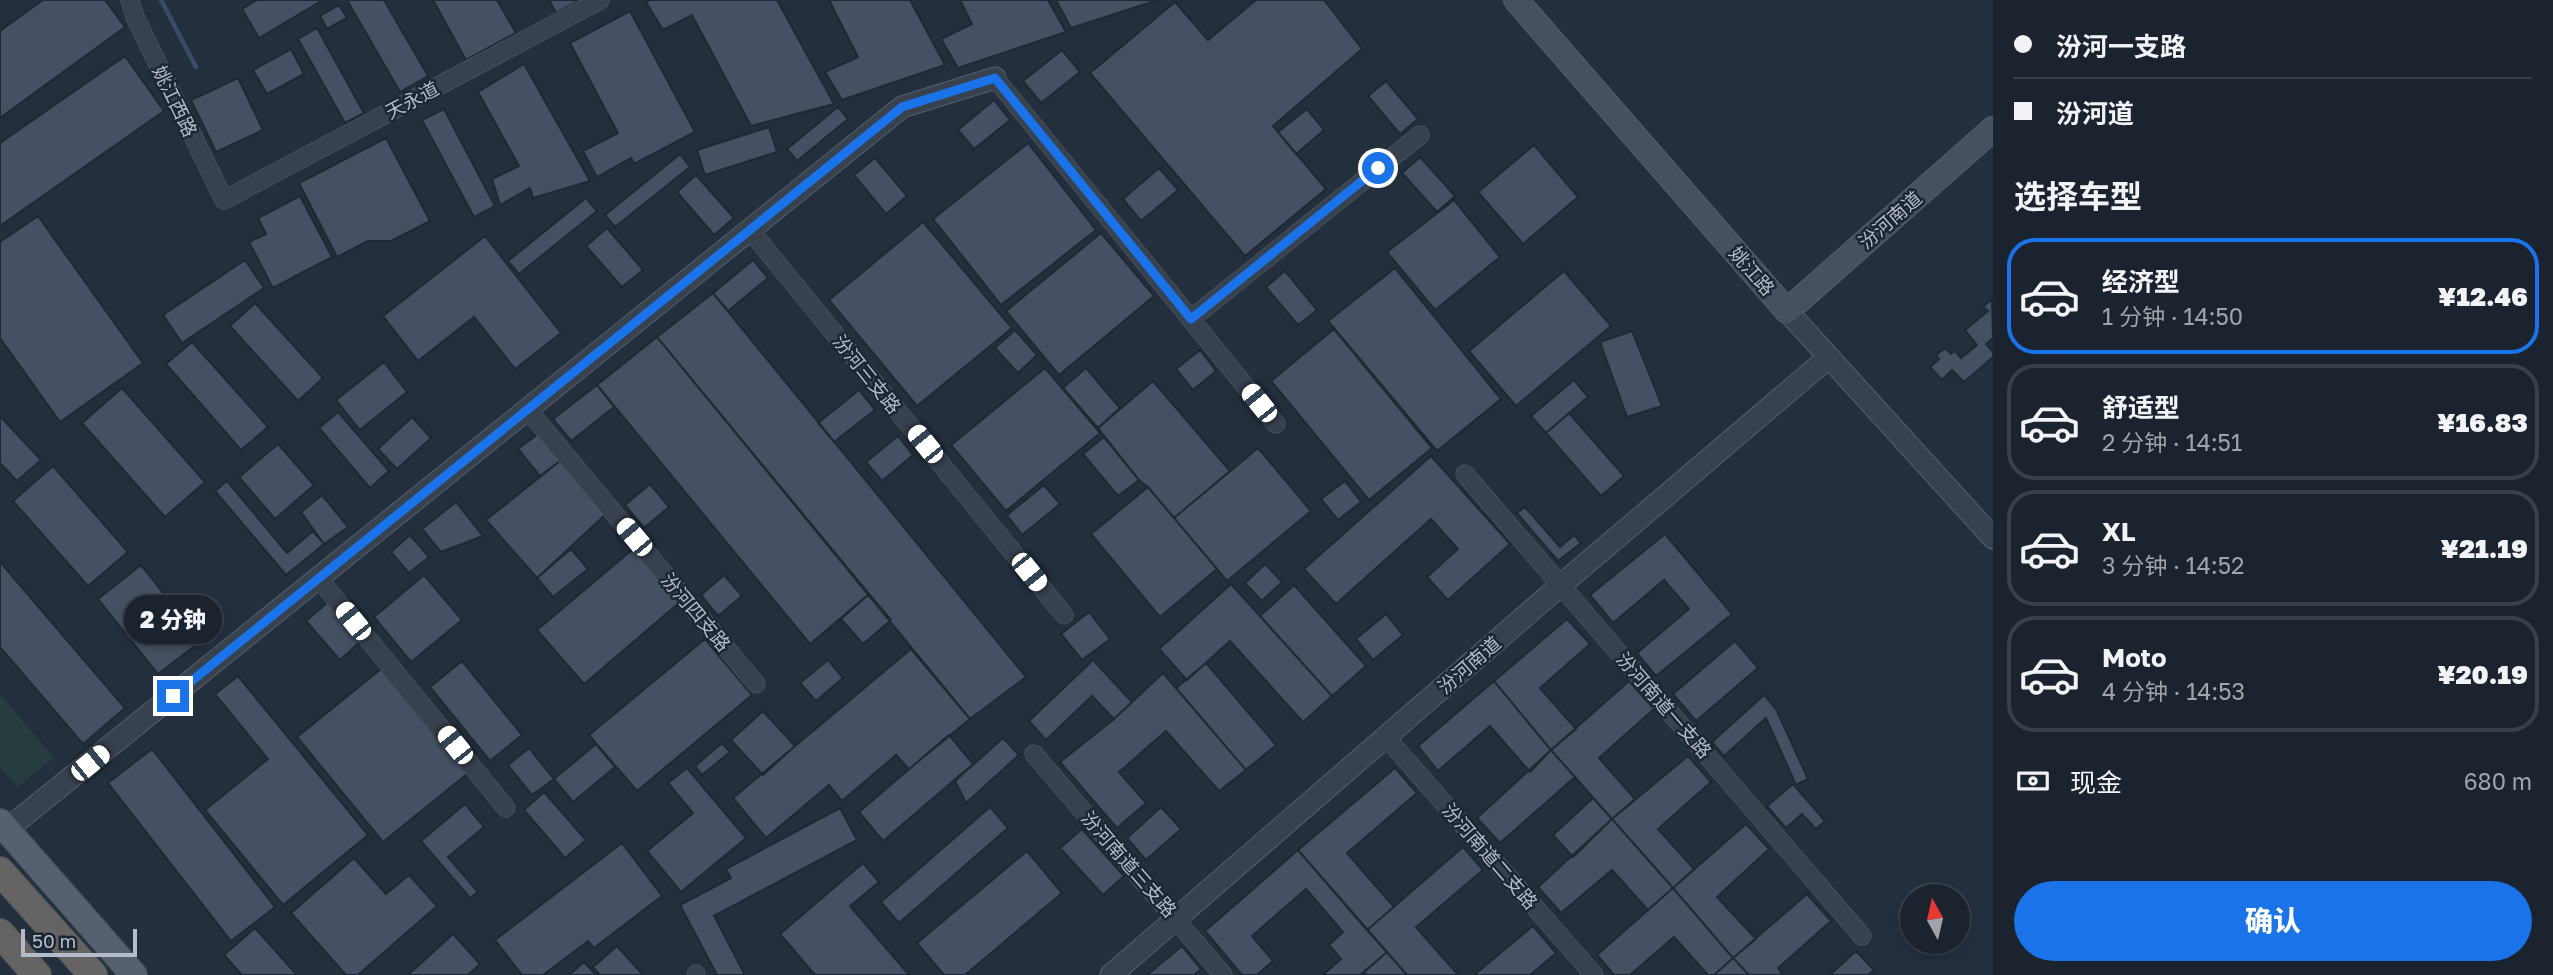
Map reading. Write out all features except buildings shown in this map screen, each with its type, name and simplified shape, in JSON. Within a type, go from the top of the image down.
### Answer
[{"type":"highway","points":[[0,871],[93,975]]},
{"type":"highway","points":[[0,933],[37,975]]},
{"type":"main road","name":"姚江路","points":[[1516,0],[1787,311]]},
{"type":"main road","name":"汾河南道","points":[[1787,311],[1993,129]]},
{"type":"main road","points":[[3,826],[134,975]]},
{"type":"street","name":"姚江西路","points":[[130,0],[135,17],[223,200]]},
{"type":"street","name":"天永道","points":[[223,200],[600,0]]},
{"type":"street","points":[[3,826],[319,579],[902,107],[995,78],[1276,424]]},
{"type":"street","points":[[1191,319],[1420,135]]},
{"type":"street","name":"汾河三支路","points":[[750,230],[1064,615]]},
{"type":"street","name":"姚江路","points":[[1787,311],[1993,538]]},
{"type":"street","name":"汾河南道","points":[[1111,975],[1829,357]]},
{"type":"street","name":"汾河四支路","points":[[528,410],[757,684]]},
{"type":"street","name":"汾河南道一支路","points":[[1465,474],[1862,936]]},
{"type":"street","points":[[319,579],[506,808]]},
{"type":"street","name":"汾河南道二支路","points":[[1386,737],[1594,975]]},
{"type":"street","name":"汾河南道三支路","points":[[1034,754],[1223,975]]},
{"type":"green space","points":[[0,694],[54,758],[17,787],[0,767]]},
{"type":"waterway","points":[[161,0],[196,67]]},
{"type":"route","points":[[173,696],[902,107],[995,78],[1191,319],[1378,168]]}]
